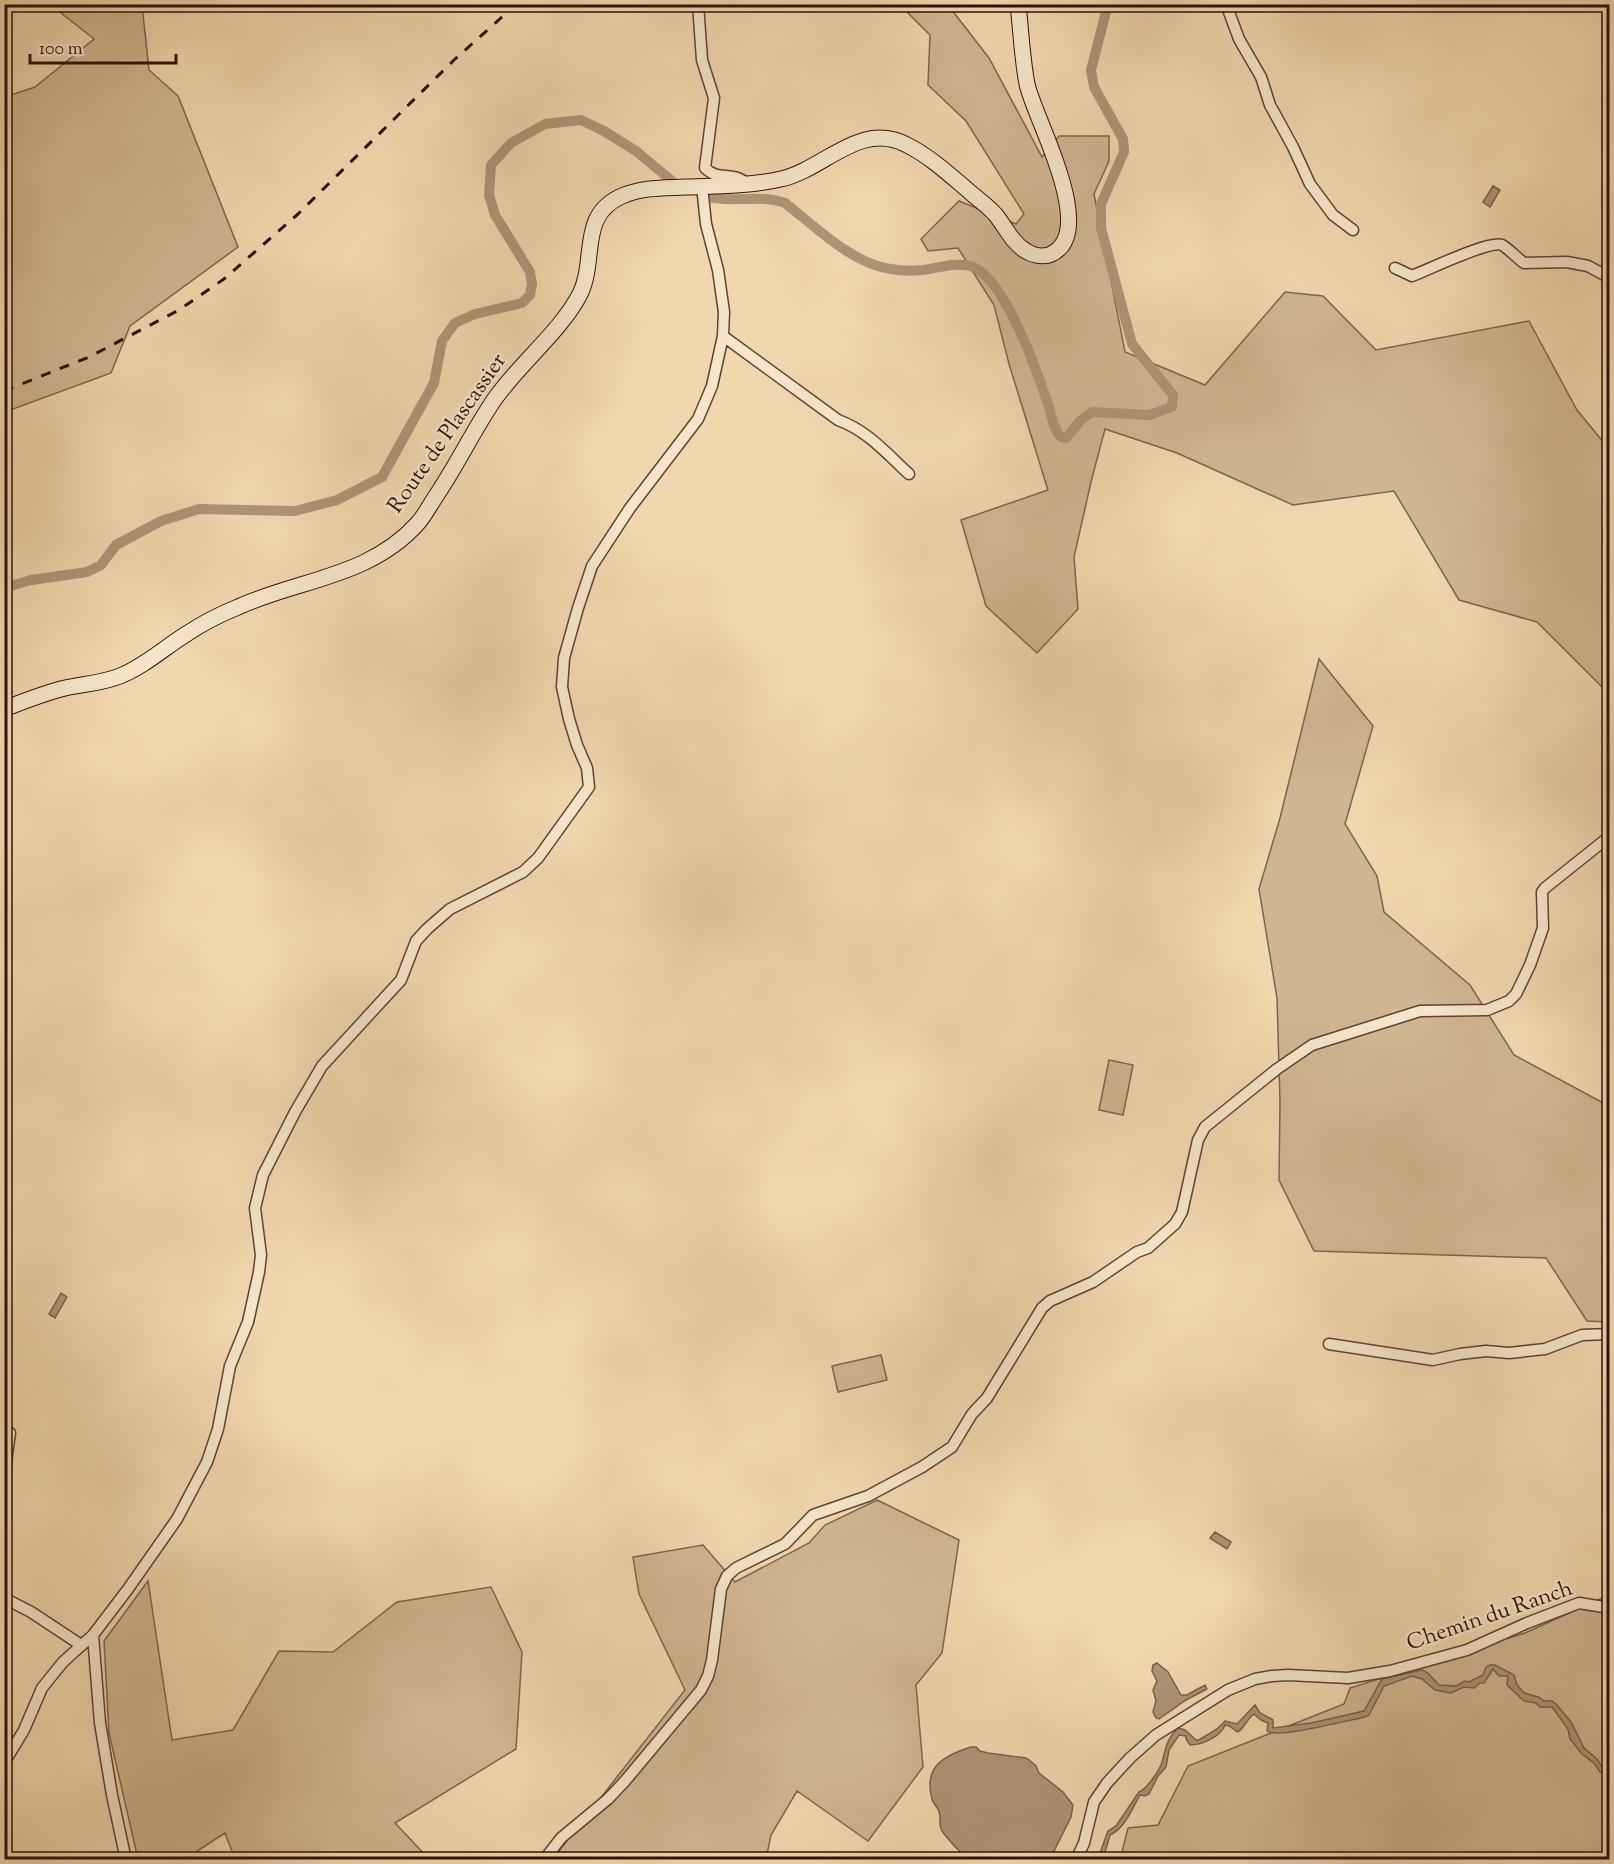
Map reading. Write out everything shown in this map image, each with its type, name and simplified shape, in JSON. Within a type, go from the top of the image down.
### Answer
[{"type":"street","points":[[698,4],[702,60],[714,98],[705,168],[711,174],[740,177],[747,184]]},
{"type":"street","name":"Route de Plascassier","points":[[4,709],[60,689],[117,678],[144,663],[190,631],[240,606],[344,572],[384,553],[418,523],[494,401],[515,373],[571,310],[583,289],[593,229],[603,208],[617,198],[636,190],[747,184],[782,179],[803,173],[860,140],[877,137],[901,142],[925,155],[994,213],[1022,250],[1037,256],[1049,255],[1062,245],[1067,231],[1067,205],[1050,141],[1027,84],[1018,4]]},
{"type":"street","points":[[1226,4],[1239,39],[1262,77],[1270,105],[1310,184],[1334,215],[1353,230]]},
{"type":"street","points":[[4,1763],[24,1731],[42,1688],[63,1662],[93,1635],[128,1589],[177,1519],[207,1462],[218,1429],[230,1366],[248,1322],[259,1272],[261,1255],[255,1208],[263,1175],[295,1112],[322,1066],[401,980],[416,941],[427,929],[450,909],[523,872],[538,858],[589,787],[587,768],[568,719],[562,687],[564,658],[592,566],[630,508],[698,419],[712,386],[723,336],[722,302],[718,270],[706,224],[702,186]]},
{"type":"street","points":[[1395,268],[1412,276],[1493,244],[1502,245],[1524,263],[1567,262],[1588,266],[1610,278]]},
{"type":"street","points":[[723,336],[838,420],[852,425],[874,440],[909,474]]},
{"type":"street","points":[[544,1860],[561,1838],[608,1799],[625,1781],[700,1690],[708,1676],[712,1660],[721,1589],[727,1576],[736,1568],[785,1544],[813,1515],[868,1496],[922,1467],[952,1447],[972,1414],[987,1398],[1042,1308],[1050,1301],[1093,1282],[1137,1252],[1148,1248],[1175,1224],[1182,1212],[1198,1140],[1205,1127],[1277,1069],[1312,1045],[1399,1017],[1429,1010],[1488,1010],[1509,1001],[1516,994],[1530,965],[1543,928],[1542,892],[1610,836]]},
{"type":"street","points":[[1329,1344],[1433,1360],[1486,1351],[1509,1353],[1545,1349],[1582,1335],[1610,1334]]},
{"type":"street","points":[[4,1500],[10,1433]]},
{"type":"street","points":[[4,1598],[31,1612],[81,1646]]},
{"type":"street","name":"Chemin du Ranch","points":[[1076,1860],[1084,1843],[1094,1802],[1107,1783],[1156,1735],[1228,1690],[1255,1679],[1272,1676],[1348,1678],[1390,1671],[1467,1650],[1579,1603],[1610,1608]]},
{"type":"street","points":[[93,1635],[100,1723],[126,1860]]},
{"type":"shaded area","points":[[903,4],[948,5],[989,58],[1042,157],[1059,136],[1109,136],[1109,161],[1094,194],[1125,352],[1205,385],[1285,292],[1323,296],[1376,350],[1529,321],[1577,410],[1609,449],[1609,694],[1537,622],[1459,600],[1394,491],[1293,505],[1177,453],[1105,429],[1074,557],[1078,609],[1037,653],[986,606],[961,520],[1048,490],[1009,364],[994,305],[958,248],[928,251],[921,239],[959,201],[1016,224],[1024,214],[966,121],[928,85],[930,35],[901,6]]},
{"type":"shaded area","points":[[51,5],[142,5],[149,70],[178,96],[238,247],[130,326],[111,373],[5,412],[5,97],[35,87],[94,39]]},
{"type":"shaded area","points":[[1493,186],[1500,190],[1490,207],[1483,202]]},
{"type":"shaded area","points":[[1319,659],[1373,726],[1345,824],[1377,876],[1384,912],[1470,985],[1514,1055],[1609,1106],[1609,1322],[1587,1321],[1546,1258],[1314,1251],[1279,1180],[1280,1102],[1277,998],[1259,889],[1280,818]]},
{"type":"shaded area","points":[[1109,1060],[1133,1065],[1123,1115],[1099,1110]]},
{"type":"shaded area","points":[[61,1293],[67,1297],[55,1318],[49,1314]]},
{"type":"shaded area","points":[[881,1355],[887,1380],[838,1392],[832,1366]]},
{"type":"shaded area","points":[[877,1500],[959,1540],[942,1653],[916,1685],[923,1767],[868,1841],[797,1791],[771,1835],[766,1859],[552,1860],[685,1690],[639,1594],[633,1557],[703,1545],[735,1582],[809,1543],[825,1525]]},
{"type":"shaded area","points":[[1215,1532],[1231,1542],[1227,1549],[1210,1538]]},
{"type":"shaded area","points":[[148,1581],[172,1740],[233,1730],[279,1651],[333,1652],[397,1602],[491,1587],[522,1652],[516,1749],[395,1823],[429,1859],[235,1859],[225,1833],[185,1859],[138,1859],[109,1733],[104,1641]]},
{"type":"shaded area","points":[[1609,1595],[1609,1859],[1120,1860],[1128,1828],[1158,1825],[1188,1766],[1344,1704],[1350,1688],[1525,1633]]},
{"type":"shaded area","points":[[1157,1663],[1168,1672],[1181,1695],[1187,1695],[1205,1685],[1207,1689],[1186,1700],[1159,1719],[1156,1718],[1153,1712],[1156,1701],[1153,1690],[1157,1681],[1152,1671],[1153,1665]]},
{"type":"shaded area","points":[[1495,1665],[1514,1675],[1517,1685],[1524,1693],[1556,1704],[1571,1722],[1584,1748],[1597,1759],[1602,1767],[1609,1770],[1609,1775],[1600,1772],[1595,1764],[1582,1754],[1570,1739],[1568,1729],[1552,1707],[1540,1707],[1536,1703],[1524,1701],[1507,1685],[1508,1676],[1499,1676],[1493,1669],[1484,1683],[1474,1688],[1464,1687],[1451,1693],[1435,1690],[1422,1679],[1412,1676],[1384,1686],[1369,1715],[1365,1717],[1298,1731],[1273,1733],[1267,1731],[1268,1723],[1254,1714],[1238,1732],[1225,1725],[1216,1736],[1200,1743],[1190,1745],[1186,1736],[1179,1735],[1169,1750],[1166,1767],[1158,1776],[1149,1794],[1140,1795],[1124,1823],[1110,1835],[1105,1852],[1110,1859],[1102,1858],[1100,1853],[1108,1831],[1116,1826],[1139,1792],[1156,1774],[1161,1766],[1169,1740],[1178,1728],[1199,1740],[1225,1721],[1237,1724],[1255,1705],[1260,1713],[1273,1720],[1273,1728],[1311,1723],[1364,1711],[1382,1679],[1422,1670],[1439,1685],[1456,1686],[1483,1675],[1486,1667]]},
{"type":"shaded area","points":[[971,1747],[988,1753],[1026,1758],[1036,1766],[1039,1773],[1063,1792],[1073,1805],[1071,1817],[1050,1859],[1007,1861],[966,1856],[942,1832],[939,1811],[932,1799],[931,1778],[938,1764],[945,1758]]},
{"type":"waterway","points":[[708,197],[766,199],[785,203],[835,243],[876,266],[907,271],[958,265],[977,269],[999,293],[1020,330],[1054,426],[1061,437],[1066,438],[1080,421],[1092,412],[1149,415],[1172,407],[1173,395],[1132,344],[1101,228],[1101,204],[1124,152],[1123,139],[1094,87],[1091,70],[1108,4]]},
{"type":"waterway","points":[[4,588],[31,580],[87,572],[101,565],[116,545],[161,521],[199,509],[295,511],[337,500],[382,477],[434,383],[442,341],[455,323],[475,314],[522,303],[530,295],[532,284],[530,272],[495,215],[489,195],[491,165],[511,143],[545,124],[581,120],[636,151],[672,181]]},
{"type":"railway","points":[[4,391],[89,357],[179,310],[224,279],[298,214],[454,60],[502,17],[521,4]]}]
